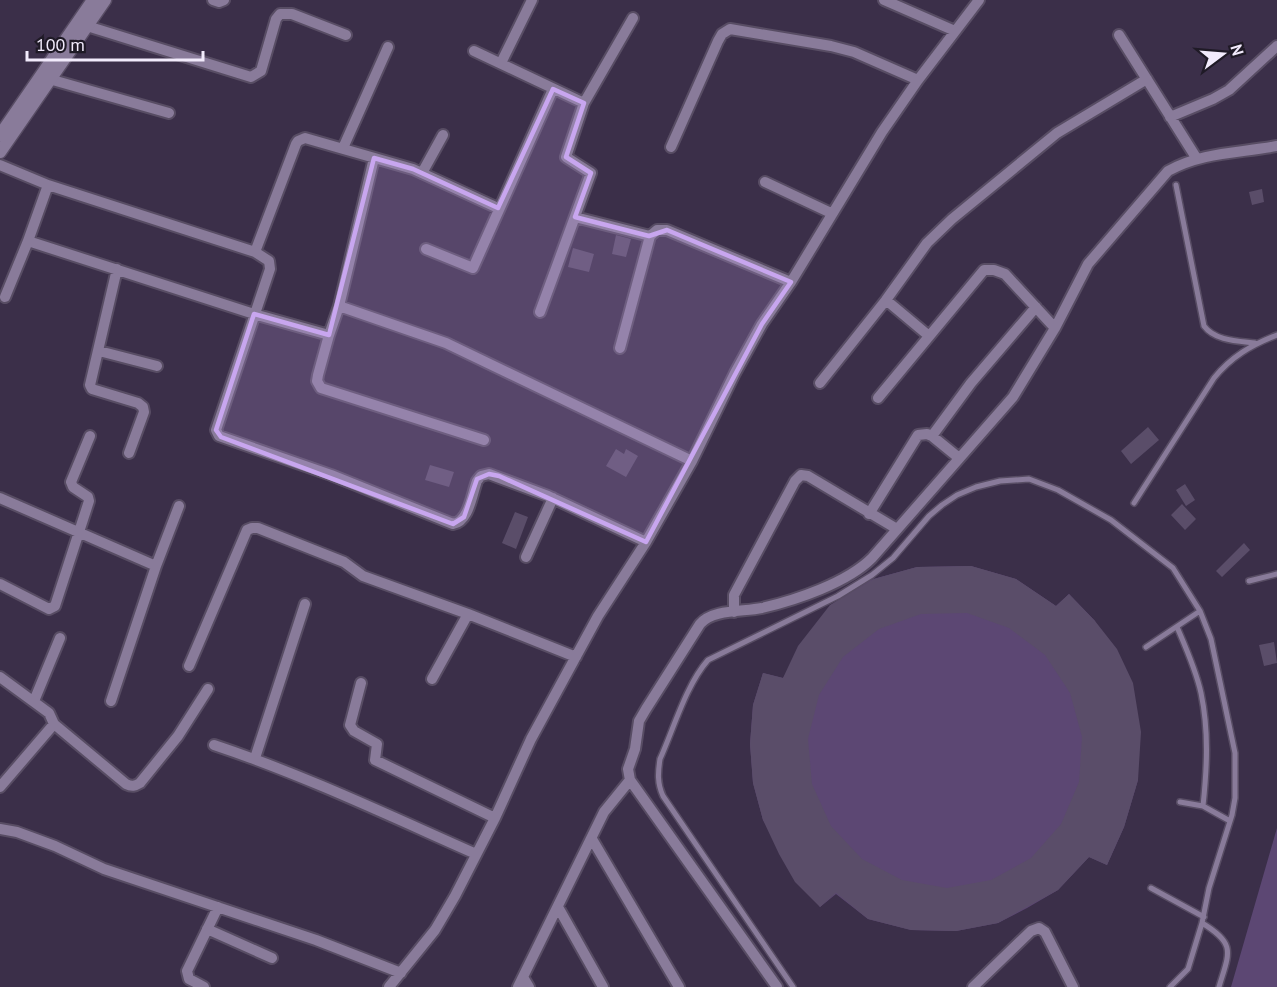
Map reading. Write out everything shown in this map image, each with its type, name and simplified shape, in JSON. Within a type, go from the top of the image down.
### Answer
[{"type":"street","points":[[0,135],[93,0]]},
{"type":"street","points":[[0,152],[105,0]]},
{"type":"street","points":[[213,0],[219,2],[224,0]]},
{"type":"street","points":[[884,0],[955,32]]},
{"type":"street","points":[[389,987],[435,930],[495,818],[531,739],[598,616],[646,542],[692,461],[762,324],[791,282],[882,132],[918,80],[980,0]]},
{"type":"street","points":[[501,63],[530,1]]},
{"type":"street","points":[[87,26],[251,77],[261,71],[276,19],[280,14],[292,14],[346,35]]},
{"type":"street","points":[[540,312],[591,173],[566,157],[584,103],[633,18]]},
{"type":"street","points":[[671,147],[718,40],[730,28],[854,52],[918,80]]},
{"type":"street","points":[[1119,35],[1197,159]]},
{"type":"street","points":[[1170,117],[1229,90],[1277,46]]},
{"type":"street","points":[[343,148],[388,47]]},
{"type":"street","points":[[474,51],[584,103]]},
{"type":"street","points":[[49,79],[169,113]]},
{"type":"street","points":[[820,382],[886,300],[927,243],[952,219],[1057,133],[1147,79]]},
{"type":"street","points":[[426,249],[473,268],[553,90]]},
{"type":"street","points":[[422,173],[443,135]]},
{"type":"street","points":[[255,252],[298,141],[310,138],[422,173],[498,208]]},
{"type":"street","points":[[777,987],[630,780],[628,769],[635,749],[639,721],[645,709],[703,621],[711,616],[774,605],[834,582],[865,565],[1013,397],[1055,328],[1088,264],[1168,171],[1179,164],[1197,159],[1277,146]]},
{"type":"street","points":[[374,158],[339,306],[317,381],[321,388],[484,440]]},
{"type":"street","points":[[0,165],[48,185],[255,252],[267,259],[270,266],[216,430],[219,436],[332,475],[453,524],[459,523],[464,517],[477,481],[485,474],[499,476],[553,498],[646,542]]},
{"type":"street","points":[[765,182],[831,213]]},
{"type":"street","points":[[4,297],[28,241],[48,185]]},
{"type":"street","points":[[574,217],[650,236]]},
{"type":"street","points":[[620,348],[650,236],[657,230],[667,230],[791,282]]},
{"type":"street","points":[[28,241],[254,314],[329,335]]},
{"type":"street","points":[[117,269],[91,387],[138,403],[143,407],[144,412],[129,453]]},
{"type":"street","points":[[878,398],[984,270],[994,270],[1005,274],[1055,328]]},
{"type":"street","points":[[886,300],[929,336]]},
{"type":"street","points":[[339,306],[446,343],[692,461]]},
{"type":"street","points":[[932,436],[971,383],[1036,307]]},
{"type":"street","points":[[99,351],[157,366]]},
{"type":"street","points":[[869,514],[916,437],[922,434],[932,436],[959,458]]},
{"type":"street","points":[[0,584],[49,609],[55,606],[89,500],[73,487],[71,482],[90,436]]},
{"type":"street","points":[[734,612],[734,595],[797,478],[808,476],[897,529]]},
{"type":"street","points":[[0,498],[156,566]]},
{"type":"street","points":[[526,557],[553,498]]},
{"type":"street","points":[[111,701],[156,566],[179,506]]},
{"type":"street","points":[[189,666],[247,530],[252,528],[258,528],[344,562],[363,576],[468,614],[576,657]]},
{"type":"street","points":[[255,758],[305,604]]},
{"type":"street","points":[[432,679],[468,614]]},
{"type":"street","points":[[34,701],[60,638]]},
{"type":"street","points":[[0,677],[49,712],[54,724],[131,786],[140,783],[178,736],[208,689]]},
{"type":"street","points":[[361,683],[350,724],[354,731],[377,744],[375,760],[495,818]]},
{"type":"street","points":[[0,787],[54,724]]},
{"type":"street","points":[[214,745],[255,758],[304,778],[476,855]]},
{"type":"street","points":[[518,987],[604,812],[630,780]]},
{"type":"street","points":[[0,829],[17,832],[55,846],[104,869],[316,940],[401,973]]},
{"type":"street","points":[[592,839],[679,987]]},
{"type":"street","points":[[204,987],[191,981],[186,974],[218,907]]},
{"type":"street","points":[[558,907],[603,987]]},
{"type":"street","points":[[974,987],[1031,932],[1039,928],[1045,932],[1073,987]]},
{"type":"street","points":[[207,929],[272,958]]},
{"type":"street","points":[[523,976],[529,987]]},
{"type":"lane","points":[[1176,185],[1204,326],[1212,334],[1222,338],[1256,343]]},
{"type":"lane","points":[[1134,502],[1225,364],[1256,343],[1277,335]]},
{"type":"lane","points":[[793,987],[659,788],[660,759],[692,685],[700,669],[708,660],[853,587],[872,575],[893,558],[929,516],[957,495],[1000,481],[1029,479],[1045,484],[1111,520],[1173,568],[1200,611],[1211,639],[1235,753],[1235,798],[1188,969],[1170,987]]},
{"type":"lane","points":[[1249,581],[1277,574]]},
{"type":"lane","points":[[1146,647],[1200,611]]},
{"type":"lane","points":[[1177,627],[1192,663],[1204,706],[1207,759],[1203,806]]},
{"type":"lane","points":[[1180,802],[1203,806],[1230,821]]},
{"type":"lane","points":[[1151,888],[1220,933],[1227,946],[1225,966],[1219,987]]},
{"type":"highlighted area","points":[[553,89],[584,103],[566,157],[591,173],[575,217],[649,236],[667,230],[791,282],[762,324],[646,542],[499,476],[489,474],[477,479],[464,517],[453,524],[221,437],[216,430],[254,314],[329,335],[374,158],[413,169],[498,208]]},
{"type":"shaded area","points":[[971,566],[1016,579],[1056,606],[1069,594],[1095,621],[1138,780],[1124,827],[1107,865],[1089,857],[1058,890],[998,923],[956,931],[911,930],[868,919],[836,894],[820,907],[763,820],[753,783],[750,744],[753,705],[763,673],[783,678],[831,605],[866,581],[917,567]]},
{"type":"shaded area","points":[[1277,828],[1277,987],[1231,987]]},
{"type":"building","points":[[1262,189],[1264,202],[1252,205],[1249,192]]},
{"type":"building","points":[[616,235],[631,239],[626,257],[612,254]]},
{"type":"building","points":[[573,248],[594,254],[589,272],[568,267]]},
{"type":"building","points":[[1148,427],[1159,440],[1131,464],[1121,451]]},
{"type":"building","points":[[616,449],[624,454],[626,449],[638,456],[626,477],[606,466]]},
{"type":"building","points":[[430,465],[454,472],[449,487],[425,480]]},
{"type":"building","points":[[1185,484],[1195,500],[1186,506],[1176,490]]},
{"type":"building","points":[[1182,504],[1196,519],[1185,530],[1171,515]]},
{"type":"building","points":[[515,512],[528,517],[516,549],[502,543]]},
{"type":"building","points":[[1244,543],[1250,550],[1222,577],[1216,571]]},
{"type":"building","points":[[971,566],[1016,579],[1056,606],[1069,594],[1095,621],[1117,649],[1133,683],[1141,732],[1138,780],[1124,827],[1107,865],[1089,857],[1058,890],[998,923],[956,931],[911,930],[868,919],[836,893],[820,907],[795,882],[779,854],[763,820],[753,783],[750,744],[753,705],[763,673],[783,678],[798,646],[830,605],[874,579],[917,567]],"holes":[[[967,613],[1009,628],[1045,655],[1070,693],[1082,737],[1079,782],[1061,824],[1031,858],[991,880],[947,888],[902,880],[862,859],[831,826],[812,784],[808,739],[819,695],[843,657],[879,629],[921,614]]]},
{"type":"building","points":[[1274,642],[1277,663],[1264,666],[1259,645]]}]
